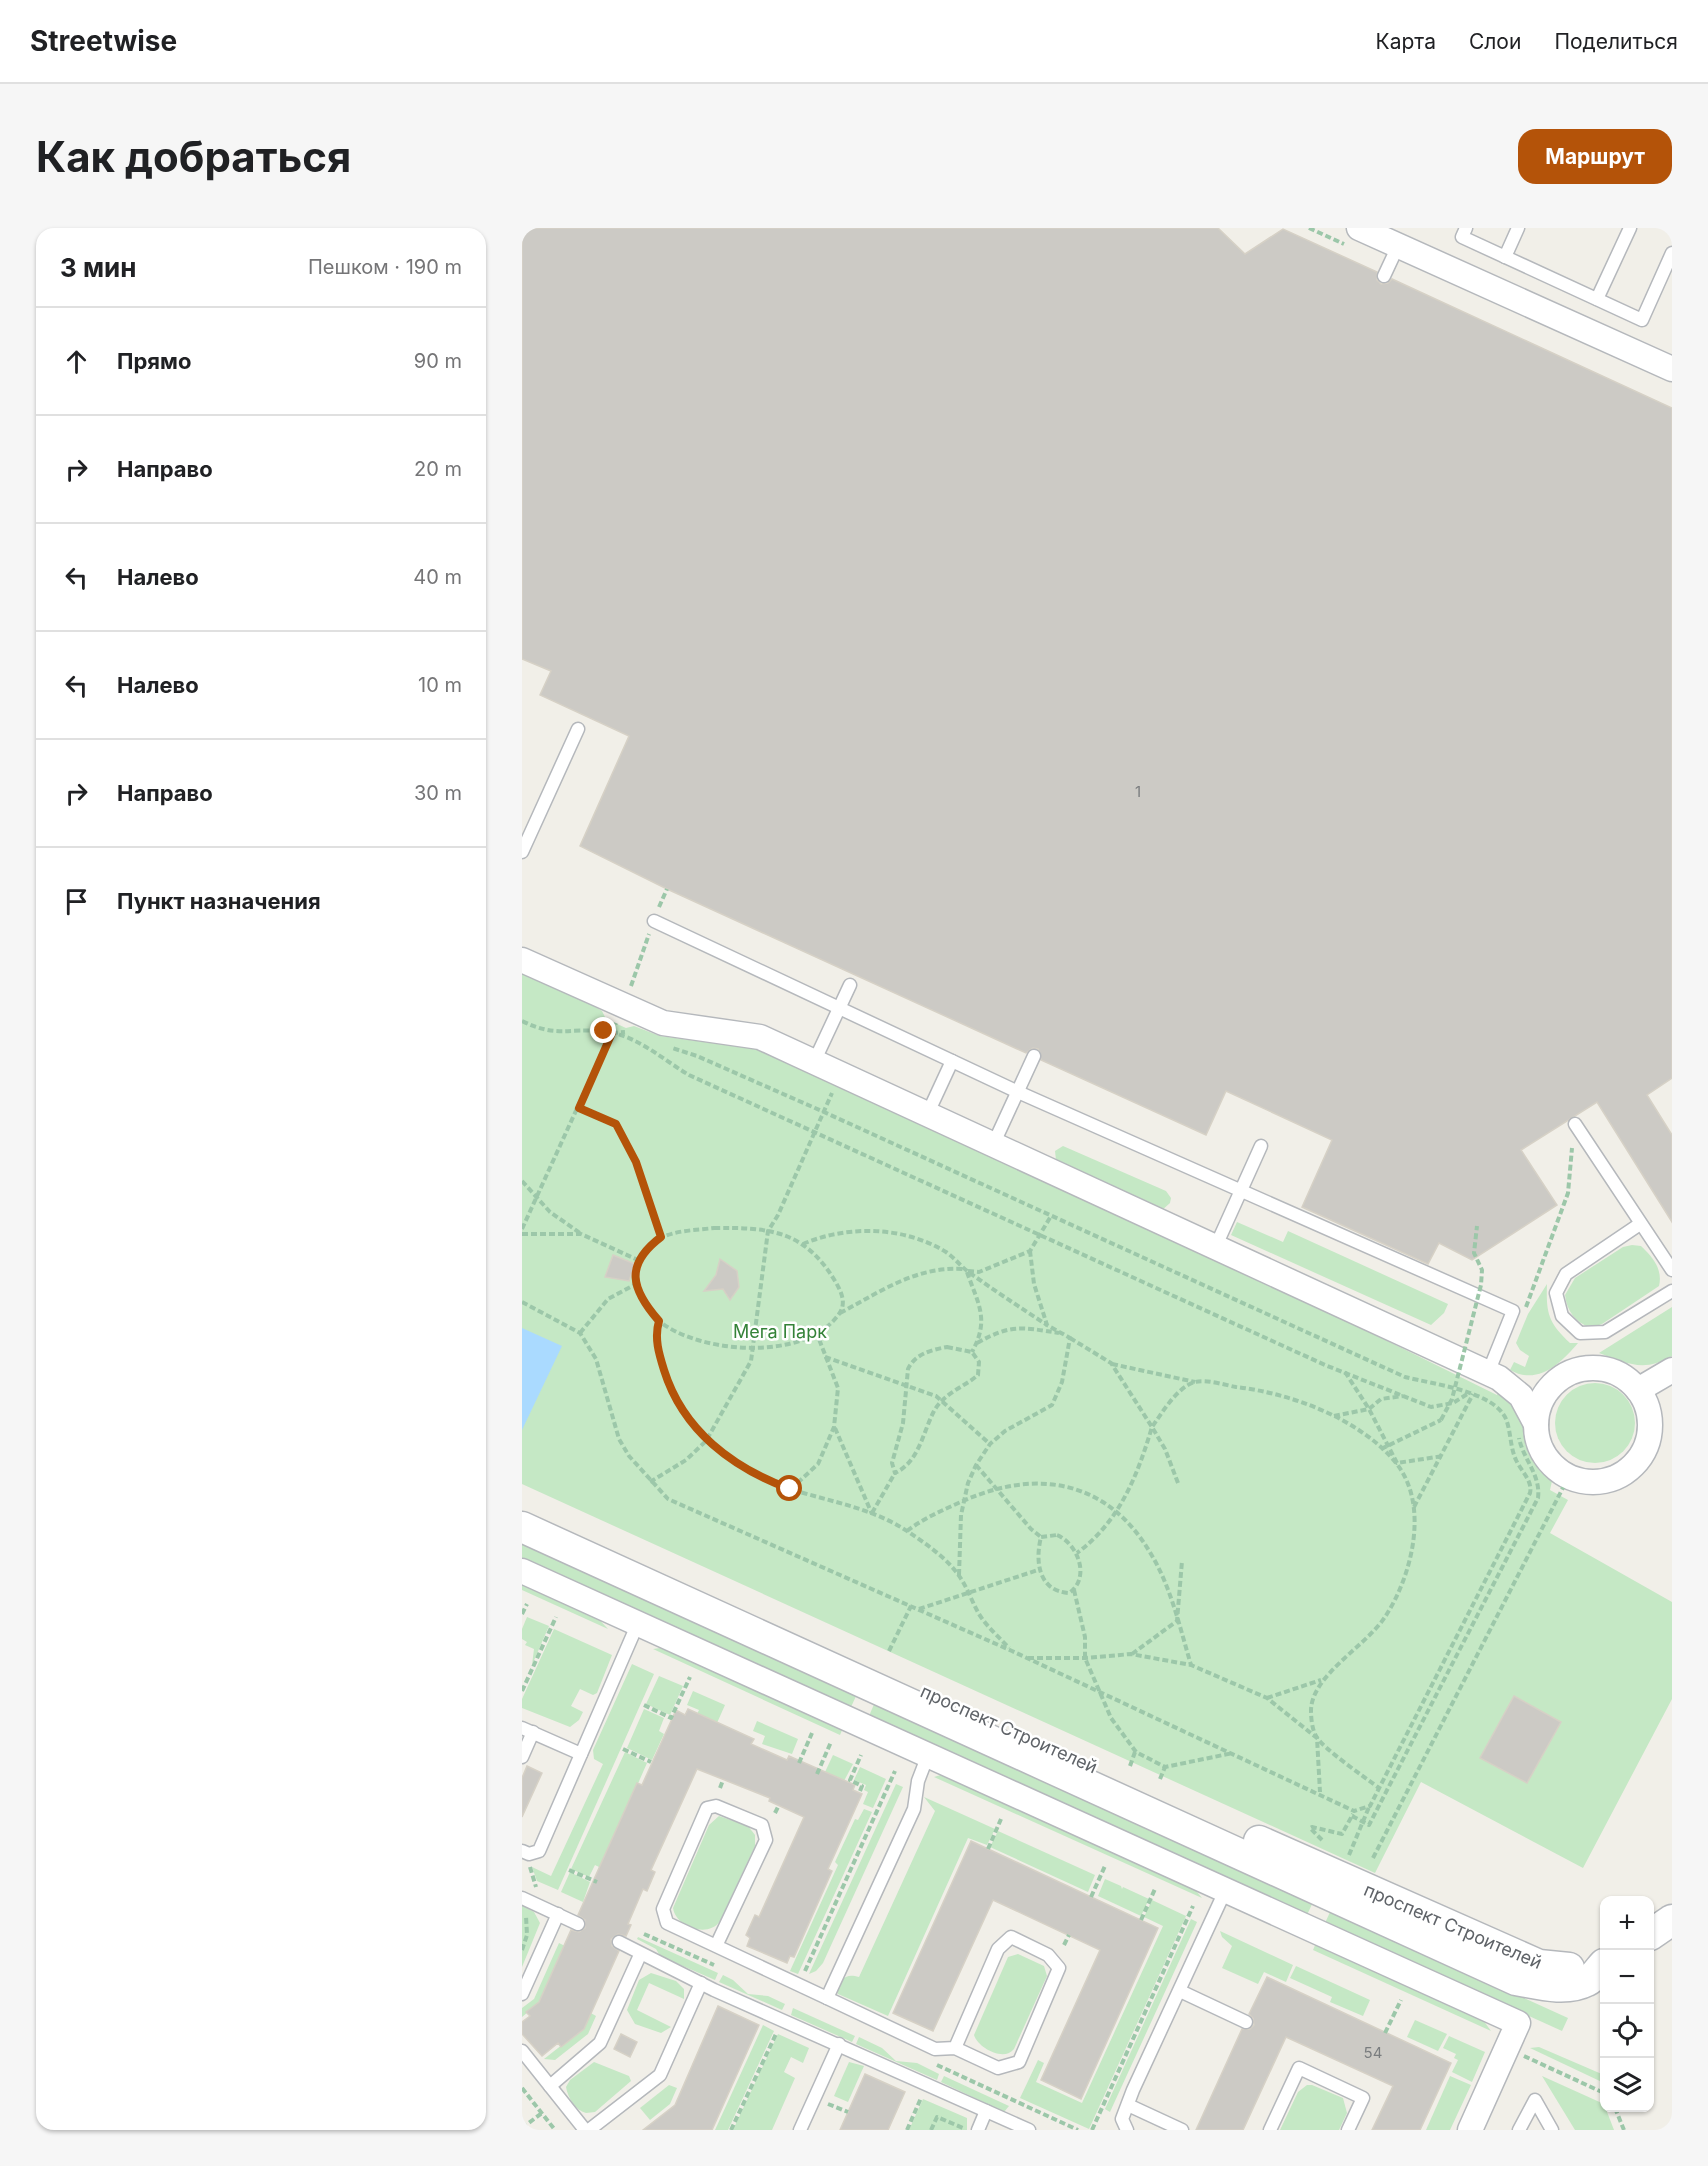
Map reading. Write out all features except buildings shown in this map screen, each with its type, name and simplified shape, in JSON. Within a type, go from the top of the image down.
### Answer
[{"type":"street","points":[[1359,228],[1402,237],[1672,369]]},
{"type":"street","points":[[522,960],[663,1023],[760,1037],[1215,1248],[1496,1388],[1521,1396],[1527,1429],[1539,1440],[1545,1455],[1569,1476],[1587,1481],[1606,1480],[1618,1476],[1637,1461],[1649,1438],[1650,1426],[1645,1401],[1638,1390],[1621,1375],[1600,1368],[1577,1370],[1557,1381],[1496,1388]]},
{"type":"street","points":[[1638,1390],[1672,1370]]},
{"type":"street","points":[[1527,1429],[1557,1381]]},
{"type":"street","name":"проспект Строителей","points":[[522,1510],[1539,1965],[1559,1969],[1600,1965]]},
{"type":"street","name":"проспект Строителей","points":[[522,1527],[1516,1980],[1548,1986],[1570,1986],[1588,1981],[1600,1968]]},
{"type":"street","points":[[522,1571],[1518,2023],[1470,2130]]},
{"type":"street","points":[[1654,1932],[1672,1920]]},
{"type":"lane","points":[[1466,228],[1462,237],[1641,320],[1672,253]]},
{"type":"lane","points":[[1505,257],[1518,228]]},
{"type":"lane","points":[[1597,299],[1630,228]]},
{"type":"lane","points":[[1384,276],[1402,237]]},
{"type":"lane","points":[[522,852],[578,729]]},
{"type":"lane","points":[[654,921],[1018,1092],[1513,1311],[1496,1388]]},
{"type":"lane","points":[[814,1062],[850,984]]},
{"type":"lane","points":[[993,1145],[1034,1056]]},
{"type":"lane","points":[[927,1115],[952,1061]]},
{"type":"lane","points":[[1575,1124],[1672,1270]]},
{"type":"lane","points":[[1215,1248],[1261,1146]]},
{"type":"lane","points":[[1640,1224],[1566,1274],[1556,1293],[1562,1316],[1580,1333],[1605,1332],[1672,1291]]},
{"type":"lane","points":[[522,1851],[529,1854],[539,1851],[638,1623]]},
{"type":"lane","points":[[522,1757],[527,1730],[581,1754]]},
{"type":"lane","points":[[827,1998],[914,1809],[918,1781],[928,1755]]},
{"type":"lane","points":[[716,1947],[766,1840],[762,1825],[716,1806],[707,1808],[663,1909],[667,1923],[716,1947],[935,2049],[955,2048],[998,2068],[1020,2061],[1059,1968],[1048,1955],[1011,1937],[998,1949],[955,2048]]},
{"type":"lane","points":[[1127,2130],[1122,2120],[1128,2105],[1226,1889]]},
{"type":"lane","points":[[522,1898],[578,1923]]},
{"type":"lane","points":[[522,1994],[558,1914]]},
{"type":"lane","points":[[619,1942],[640,1955],[701,1983],[1029,2130]]},
{"type":"lane","points":[[550,2086],[600,2043],[640,1955]]},
{"type":"lane","points":[[522,2051],[587,2130],[660,2075],[701,1983]]},
{"type":"lane","points":[[1180,1991],[1246,2022]]},
{"type":"lane","points":[[800,2130],[839,2044]]},
{"type":"lane","points":[[1270,2130],[1299,2068],[1363,2098],[1348,2130]]},
{"type":"lane","points":[[1519,2130],[1535,2100],[1552,2130]]},
{"type":"lane","points":[[1128,2105],[1182,2130]]},
{"type":"lane","points":[[978,2130],[986,2111]]},
{"type":"path","points":[[628,995],[667,889]]},
{"type":"path","points":[[522,1229],[579,1108],[618,1017]]},
{"type":"path","points":[[522,1021],[549,1032],[612,1033],[622,1031],[649,1041]]},
{"type":"path","points":[[612,1033],[647,1047],[689,1075],[1345,1372],[1431,1407],[1453,1403],[1471,1393]]},
{"type":"path","points":[[668,1047],[697,1056],[824,1112],[1405,1377],[1471,1393],[1502,1412],[1515,1458],[1531,1489],[1379,1788],[1344,1863]]},
{"type":"path","points":[[650,1482],[686,1460],[706,1441],[751,1361],[768,1231],[778,1215],[836,1084]]},
{"type":"path","points":[[579,1108],[616,1124],[636,1162],[661,1237]]},
{"type":"path","points":[[1522,1316],[1538,1281],[1568,1193],[1575,1124]]},
{"type":"path","points":[[522,1181],[531,1188],[536,1198],[549,1212],[580,1234],[640,1261]]},
{"type":"path","points":[[840,1313],[843,1307],[842,1292],[829,1270],[803,1244],[768,1231],[714,1228],[661,1237],[648,1247],[640,1261],[636,1284],[646,1306],[659,1321],[703,1342],[753,1347],[783,1346],[807,1340],[818,1334],[840,1313],[901,1280],[918,1274],[965,1270],[979,1272],[1030,1251],[1051,1216]]},
{"type":"path","points":[[1381,1449],[1442,1420],[1452,1399],[1481,1285],[1482,1270],[1474,1253],[1477,1226]]},
{"type":"path","points":[[803,1244],[822,1236],[845,1231],[875,1231],[909,1236],[945,1251],[965,1270],[1047,1325],[1111,1364],[1196,1382],[1265,1390],[1308,1404],[1359,1430],[1397,1463],[1443,1456]]},
{"type":"path","points":[[522,1234],[580,1234]]},
{"type":"path","points":[[1030,1251],[1034,1284],[1047,1325]]},
{"type":"path","points":[[965,1270],[981,1311],[981,1333],[972,1352]]},
{"type":"path","points":[[580,1332],[608,1299],[636,1284]]},
{"type":"path","points":[[522,1302],[580,1332],[596,1359],[619,1439],[650,1482],[668,1499],[1012,1651],[1234,1753],[1320,1793],[1369,1825],[1538,1498],[1538,1482],[1523,1454],[1527,1429]]},
{"type":"path","points":[[659,1321],[656,1332],[659,1354],[668,1384],[686,1418],[706,1441],[734,1462],[766,1480],[872,1514],[907,1531],[941,1556],[959,1576],[987,1625],[1012,1651]]},
{"type":"path","points":[[976,1343],[1003,1329],[1015,1327],[1061,1333]]},
{"type":"path","points":[[790,1489],[818,1464],[834,1427],[838,1388],[818,1334]]},
{"type":"path","points":[[959,1576],[959,1536],[963,1501],[976,1466],[990,1444],[1013,1426],[1052,1404],[1062,1382],[1070,1338]]},
{"type":"path","points":[[872,1514],[895,1473],[903,1470],[912,1458],[942,1400],[978,1374],[979,1362],[972,1352],[947,1347],[922,1354],[912,1362],[905,1384],[903,1423],[892,1462],[895,1473]]},
{"type":"path","points":[[825,1357],[905,1384],[942,1400],[990,1444]]},
{"type":"path","points":[[1111,1364],[1165,1449],[1178,1483]]},
{"type":"path","points":[[1320,1793],[1317,1738],[1311,1711],[1313,1692],[1322,1680],[1374,1633],[1400,1591],[1412,1548],[1414,1508],[1397,1463],[1390,1445],[1345,1372]]},
{"type":"path","points":[[1077,1553],[1101,1533],[1117,1512],[1139,1471],[1152,1427],[1168,1405],[1183,1390],[1196,1382]]},
{"type":"path","points":[[1414,1508],[1443,1456],[1471,1393]]},
{"type":"path","points":[[1333,1417],[1369,1409],[1381,1399],[1404,1396]]},
{"type":"path","points":[[834,1427],[872,1514]]},
{"type":"path","points":[[976,1466],[1031,1529],[1041,1537],[1057,1535],[1067,1539],[1077,1553],[1080,1578],[1074,1590],[1069,1593],[1057,1590],[1038,1570],[1037,1552],[1041,1537]]},
{"type":"path","points":[[1372,1858],[1569,1476]]},
{"type":"path","points":[[907,1531],[928,1516],[963,1501],[997,1488],[1022,1482],[1051,1483],[1090,1494],[1117,1512],[1143,1541],[1157,1563],[1191,1665]]},
{"type":"path","points":[[1178,1621],[1182,1561]]},
{"type":"path","points":[[918,1610],[1038,1570]]},
{"type":"path","points":[[1074,1590],[1085,1637],[1085,1658],[1111,1718],[1136,1752],[1165,1767],[1234,1753]]},
{"type":"path","points":[[522,1614],[527,1604]]},
{"type":"path","points":[[889,1651],[910,1606]]},
{"type":"path","points":[[522,1691],[556,1617]]},
{"type":"path","points":[[1131,1654],[1178,1621]]},
{"type":"path","points":[[1025,1658],[1085,1658],[1131,1654],[1191,1665],[1267,1698],[1379,1788]]},
{"type":"path","points":[[644,1705],[671,1718],[690,1677]]},
{"type":"path","points":[[1267,1698],[1322,1680]]},
{"type":"path","points":[[799,1763],[812,1733]]},
{"type":"path","points":[[818,1773],[831,1742]]},
{"type":"path","points":[[623,1749],[651,1762]]},
{"type":"path","points":[[1130,1766],[1136,1752]]},
{"type":"path","points":[[860,1791],[862,1786],[850,1780],[861,1755]]},
{"type":"path","points":[[1160,1779],[1165,1767]]},
{"type":"path","points":[[803,1975],[895,1771]]},
{"type":"path","points":[[720,1788],[723,1780]]},
{"type":"path","points":[[775,1813],[779,1805]]},
{"type":"path","points":[[1326,1843],[1310,1828],[1342,1834],[1353,1813],[1370,1806]]},
{"type":"path","points":[[988,1849],[1001,1819]]},
{"type":"path","points":[[530,1866],[536,1887]]},
{"type":"path","points":[[1091,1896],[1105,1866]]},
{"type":"path","points":[[569,1870],[597,1882]]},
{"type":"path","points":[[1142,1920],[1155,1889]]},
{"type":"path","points":[[1092,2130],[1193,1906]]},
{"type":"path","points":[[1064,1946],[1070,1935]]},
{"type":"path","points":[[1385,2033],[1401,2000]]},
{"type":"path","points":[[731,2130],[779,2028]]},
{"type":"path","points":[[1518,2053],[1600,2091]]},
{"type":"path","points":[[941,2075],[945,2060]]},
{"type":"path","points":[[522,2088],[555,2130]]},
{"type":"path","points":[[907,2130],[922,2096],[931,2100]]},
{"type":"path","points":[[828,2104],[848,2112]]},
{"type":"path","points":[[1617,2112],[1624,2130]]},
{"type":"path","points":[[522,2128],[542,2113]]},
{"type":"path","points":[[931,2130],[937,2117],[967,2130]]},
{"type":"green space","name":"Мега Парк","points":[[522,972],[594,1006],[602,1011],[606,1019],[626,1028],[634,1026],[660,1036],[757,1049],[1347,1321],[1497,1395],[1499,1390],[1523,1414],[1531,1452],[1552,1481],[1550,1490],[1568,1500],[1550,1533],[1672,1602],[1672,1699],[1583,1868],[1421,1782],[1375,1873],[522,1484]]},
{"type":"green space","points":[[1063,1146],[1166,1191],[1171,1198],[1170,1203],[1161,1211],[1061,1163],[1056,1160],[1055,1151]]},
{"type":"green space","points":[[1237,1222],[1283,1242],[1288,1231],[1448,1304],[1444,1313],[1431,1325],[1231,1235]]},
{"type":"green space","points":[[1641,1246],[1653,1259],[1660,1275],[1659,1286],[1602,1324],[1590,1328],[1576,1319],[1568,1306],[1565,1295],[1575,1278],[1623,1247]]},
{"type":"green space","points":[[1547,1284],[1548,1310],[1553,1323],[1570,1343],[1578,1343],[1548,1370],[1539,1374],[1520,1374],[1510,1370],[1514,1362],[1525,1367],[1529,1356],[1520,1350],[1516,1343],[1528,1314]]},
{"type":"green space","points":[[1672,1307],[1672,1356],[1653,1364],[1635,1365],[1599,1353]]},
{"type":"green space","points":[[1595,1383],[1610,1386],[1623,1395],[1632,1408],[1635,1423],[1632,1438],[1623,1451],[1610,1460],[1595,1463],[1580,1460],[1567,1451],[1558,1438],[1555,1423],[1558,1408],[1567,1395],[1580,1386]]},
{"type":"green space","points":[[522,1541],[857,1694],[851,1707],[522,1559]]},
{"type":"green space","points":[[522,1582],[594,1614],[608,1629],[522,1590]]},
{"type":"green space","points":[[527,1617],[549,1626],[532,1665],[534,1649],[525,1645],[527,1642],[522,1639],[522,1629]]},
{"type":"green space","points":[[554,1629],[612,1655],[597,1693],[593,1695],[580,1689],[571,1706],[583,1712],[579,1720],[570,1727],[522,1708],[522,1699]]},
{"type":"green space","points":[[660,1648],[675,1652],[843,1728],[840,1735],[653,1649]]},
{"type":"green space","points":[[632,1664],[654,1674],[558,1890],[537,1881],[532,1867],[551,1876],[603,1764],[594,1759],[593,1750]]},
{"type":"green space","points":[[659,1676],[683,1686],[670,1715],[646,1704]]},
{"type":"green space","points":[[693,1691],[725,1705],[717,1723],[697,1714],[699,1710],[687,1705]]},
{"type":"green space","points":[[875,1702],[1313,1902],[1307,1915],[869,1716]]},
{"type":"green space","points":[[644,1709],[664,1718],[659,1731],[664,1734],[652,1760],[627,1748]]},
{"type":"green space","points":[[757,1721],[798,1739],[792,1754],[762,1744],[765,1736],[753,1731]]},
{"type":"green space","points":[[625,1752],[647,1763],[601,1868],[595,1865],[589,1877],[571,1869]]},
{"type":"green space","points":[[833,1755],[853,1764],[844,1781],[825,1772]]},
{"type":"green space","points":[[860,1767],[886,1779],[873,1808],[863,1804],[868,1792],[864,1790],[866,1785],[854,1780]]},
{"type":"green space","points":[[944,1774],[1193,1887],[1202,1898],[934,1777]]},
{"type":"green space","points":[[896,1784],[903,1787],[823,1963],[816,1971],[809,1974]]},
{"type":"green space","points":[[924,1797],[995,1829],[987,1845],[968,1838],[888,2016],[838,1994],[836,1989],[845,1977],[859,1977],[935,1811]]},
{"type":"green space","points":[[864,1809],[872,1812],[798,1974],[790,1971],[838,1865],[835,1862],[855,1819],[858,1820]]},
{"type":"green space","points":[[719,1816],[748,1826],[755,1835],[755,1846],[720,1921],[715,1926],[701,1930],[680,1921],[673,1908],[709,1825]]},
{"type":"green space","points":[[998,1831],[1095,1875],[1088,1892],[990,1847]]},
{"type":"green space","points":[[570,1872],[590,1882],[583,1902],[561,1892]]},
{"type":"green space","points":[[1105,1879],[1121,1886],[1122,1889],[1123,1887],[1149,1899],[1141,1916],[1098,1896]]},
{"type":"green space","points":[[1152,1900],[1186,1916],[1089,2129],[1020,2098],[1038,2060],[1044,2063],[1036,2082],[1082,2103],[1163,1926],[1144,1917]]},
{"type":"green space","points":[[522,1905],[534,1912],[540,1923],[522,1967]]},
{"type":"green space","points":[[1331,1910],[1568,2018],[1562,2031],[1325,1923]]},
{"type":"green space","points":[[1191,1919],[1197,1922],[1110,2112],[1105,2109]]},
{"type":"green space","points":[[1220,1931],[1293,1965],[1286,1982],[1264,1972],[1258,1984],[1222,1968],[1232,1946],[1222,1937]]},
{"type":"green space","points":[[638,1937],[718,1973],[715,1980],[660,1956],[656,1949],[637,1939]]},
{"type":"green space","points":[[559,1943],[565,1946],[540,2002],[522,2017],[522,2008],[534,1999]]},
{"type":"green space","points":[[1316,1943],[1483,2020],[1491,2031],[1313,1950]]},
{"type":"green space","points":[[1018,1954],[1044,1966],[1047,1976],[1014,2049],[1010,2053],[998,2054],[986,2049],[974,2035],[1008,1957]]},
{"type":"green space","points":[[1296,1966],[1370,2000],[1363,2016],[1330,2002],[1332,1997],[1290,1978]]},
{"type":"green space","points":[[651,1973],[676,1981],[684,1989],[684,1999],[649,1983],[637,2010],[671,2027],[661,2033],[635,2024],[627,2010],[639,1980]]},
{"type":"green space","points":[[723,1975],[733,1980],[748,1994],[768,1996],[785,2004],[782,2010],[719,1982]]},
{"type":"green space","points":[[793,2008],[855,2036],[852,2042],[791,2015]]},
{"type":"green space","points":[[589,2012],[596,2016],[588,2034],[555,2060],[544,2059],[581,2030]]},
{"type":"green space","points":[[1415,2020],[1447,2034],[1438,2051],[1407,2037]]},
{"type":"green space","points":[[763,2025],[774,2031],[728,2130],[715,2130]]},
{"type":"green space","points":[[778,2034],[809,2048],[803,2063],[791,2057],[784,2072],[795,2078],[772,2130],[733,2130]]},
{"type":"green space","points":[[1449,2036],[1485,2052],[1472,2082],[1452,2072],[1458,2060],[1454,2058],[1456,2054],[1443,2048]]},
{"type":"green space","points":[[859,2037],[882,2048],[896,2061],[917,2063],[939,2074],[937,2080],[856,2044]]},
{"type":"green space","points":[[1539,2047],[1600,2073],[1600,2081],[1530,2048]]},
{"type":"green space","points":[[594,2062],[629,2076],[631,2081],[595,2112],[586,2113],[573,2103],[566,2087],[570,2080]]},
{"type":"green space","points":[[849,2062],[864,2066],[848,2102],[834,2096]]},
{"type":"green space","points":[[944,2076],[1009,2106],[1004,2112],[941,2082]]},
{"type":"green space","points":[[1450,2076],[1471,2085],[1450,2130],[1426,2130]]},
{"type":"green space","points":[[1542,2076],[1600,2102],[1600,2112],[1607,2112],[1614,2130],[1575,2130]]},
{"type":"green space","points":[[669,2085],[677,2088],[670,2104],[650,2120],[640,2108]]},
{"type":"green space","points":[[1307,2085],[1343,2098],[1347,2113],[1339,2130],[1280,2130],[1298,2092]]},
{"type":"green space","points":[[923,2099],[967,2118],[967,2130],[909,2130]]},
{"type":"water","points":[[522,1328],[562,1346],[522,1430]]},
{"type":"route","points":[[604,1031],[612,1033],[579,1108],[616,1124],[636,1162],[661,1237],[648,1247],[635,1277],[636,1290],[659,1321],[656,1332],[659,1354],[668,1384],[686,1418],[706,1441],[734,1462],[766,1480],[790,1489]]}]
